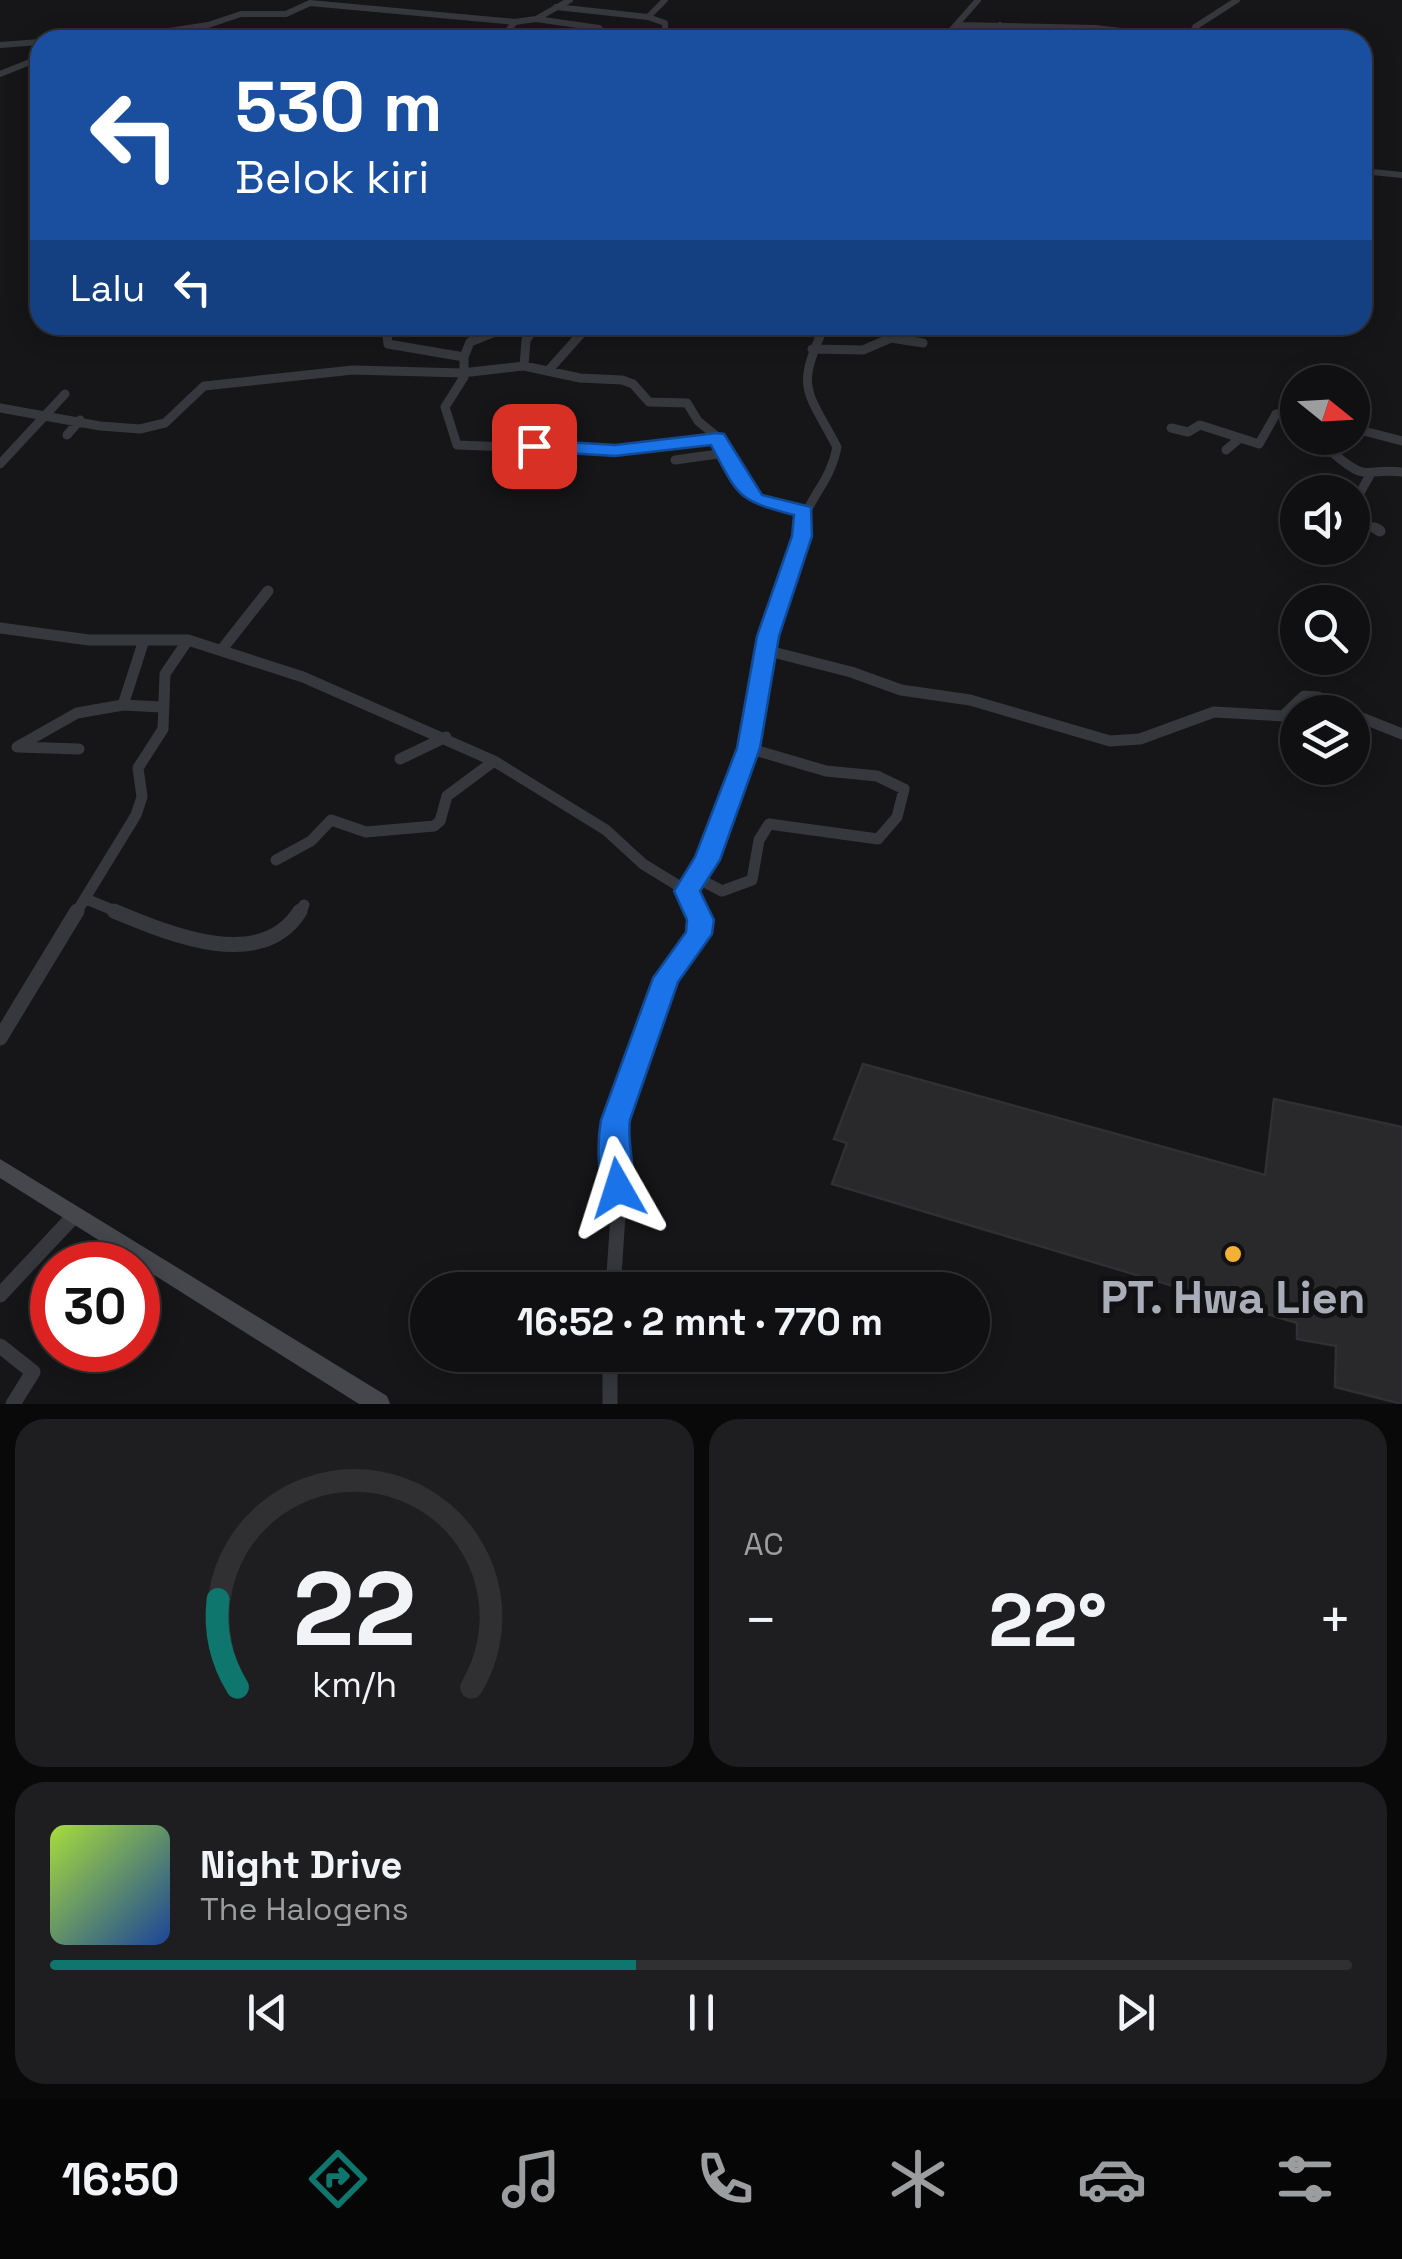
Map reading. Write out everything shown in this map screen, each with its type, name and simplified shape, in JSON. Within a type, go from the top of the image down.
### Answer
[{"type":"street","points":[[536,19],[570,0]]},
{"type":"street","points":[[648,16],[665,0]]},
{"type":"street","points":[[953,30],[968,6],[978,0]]},
{"type":"street","points":[[1226,0],[1237,1]]},
{"type":"street","points":[[1194,30],[1237,1]]},
{"type":"street","points":[[171,30],[241,14],[286,14],[310,3],[515,22],[536,19],[598,30]]},
{"type":"street","points":[[615,14],[619,4]]},
{"type":"street","points":[[556,7],[648,16],[665,23],[666,30]]},
{"type":"street","points":[[616,30],[628,15]]},
{"type":"street","points":[[508,30],[515,22]]},
{"type":"street","points":[[958,25],[1113,30]]},
{"type":"street","points":[[998,30],[1000,25]]},
{"type":"street","points":[[0,46],[30,43]]},
{"type":"street","points":[[0,74],[30,62]]},
{"type":"street","points":[[1372,172],[1402,175]]},
{"type":"street","points":[[388,335],[388,344],[464,357]]},
{"type":"street","points":[[488,335],[470,342],[464,357],[466,373],[445,409],[457,445],[596,451],[717,438]]},
{"type":"street","points":[[524,366],[530,335]]},
{"type":"street","points":[[548,371],[552,363],[578,346],[584,335]]},
{"type":"street","points":[[687,891],[697,878],[748,748],[766,650],[802,536],[804,512],[826,484],[837,447],[808,393],[805,369],[820,335]]},
{"type":"street","points":[[812,349],[863,350],[891,338],[923,343]]},
{"type":"street","points":[[0,408],[127,427],[161,425],[179,410],[194,389],[204,386],[353,370],[466,373],[524,366],[580,378],[622,380],[633,384],[649,402],[687,403],[717,438],[755,499],[804,512]]},
{"type":"street","points":[[0,464],[66,394]]},
{"type":"street","points":[[1170,428],[1188,432],[1197,425],[1259,444],[1280,413]]},
{"type":"street","points":[[66,435],[80,420]]},
{"type":"street","points":[[1370,433],[1402,441]]},
{"type":"street","points":[[1226,450],[1240,438]]},
{"type":"street","points":[[675,460],[724,454]]},
{"type":"street","points":[[1338,455],[1370,475],[1383,469],[1402,472]]},
{"type":"street","points":[[1370,526],[1380,531]]},
{"type":"street","points":[[223,648],[268,591]]},
{"type":"street","points":[[0,628],[89,640],[188,640],[223,648],[446,737],[494,761],[606,830],[643,864],[687,891],[700,920],[699,934],[666,978],[613,1130],[619,1200],[614,1272]]},
{"type":"street","points":[[123,705],[144,640]]},
{"type":"street","points":[[0,1038],[141,805],[138,768],[162,730],[165,674],[188,640]]},
{"type":"street","points":[[766,650],[901,690],[970,700],[1110,741],[1140,739],[1214,712],[1280,716]]},
{"type":"street","points":[[79,748],[16,747],[77,712],[123,705],[162,707]]},
{"type":"street","points":[[1370,721],[1402,734]]},
{"type":"street","points":[[400,758],[446,737]]},
{"type":"street","points":[[697,878],[722,891],[752,880],[756,871],[753,856],[764,829],[772,824],[878,839],[905,801],[904,789],[895,782],[838,769],[826,771],[748,748]]},
{"type":"street","points":[[276,860],[311,841],[331,820],[366,832],[434,826],[440,821],[447,796],[494,761]]},
{"type":"street","points":[[86,899],[166,932],[252,944],[280,936],[304,905]]},
{"type":"street","points":[[0,1168],[379,1404]]},
{"type":"street","points":[[0,1294],[74,1216]]},
{"type":"street","points":[[0,1346],[33,1372],[32,1380],[13,1404]]},
{"type":"street","points":[[610,1372],[610,1404]]},
{"type":"building","name":"PT. Hwa Lien","points":[[863,1064],[1265,1175],[1274,1099],[1402,1127],[1402,1404],[1335,1387],[1336,1346],[1297,1339],[1297,1323],[832,1184],[847,1143],[834,1139]]},
{"type":"place","name":"PT. Hwa Lien","points":[[1233,1254]]},
{"type":"route","points":[[534,446],[615,451],[717,438],[739,479],[755,499],[804,512],[802,536],[768,636],[748,748],[707,860],[687,891],[696,905],[699,934],[666,978],[615,1120],[612,1140],[618,1188]]}]
